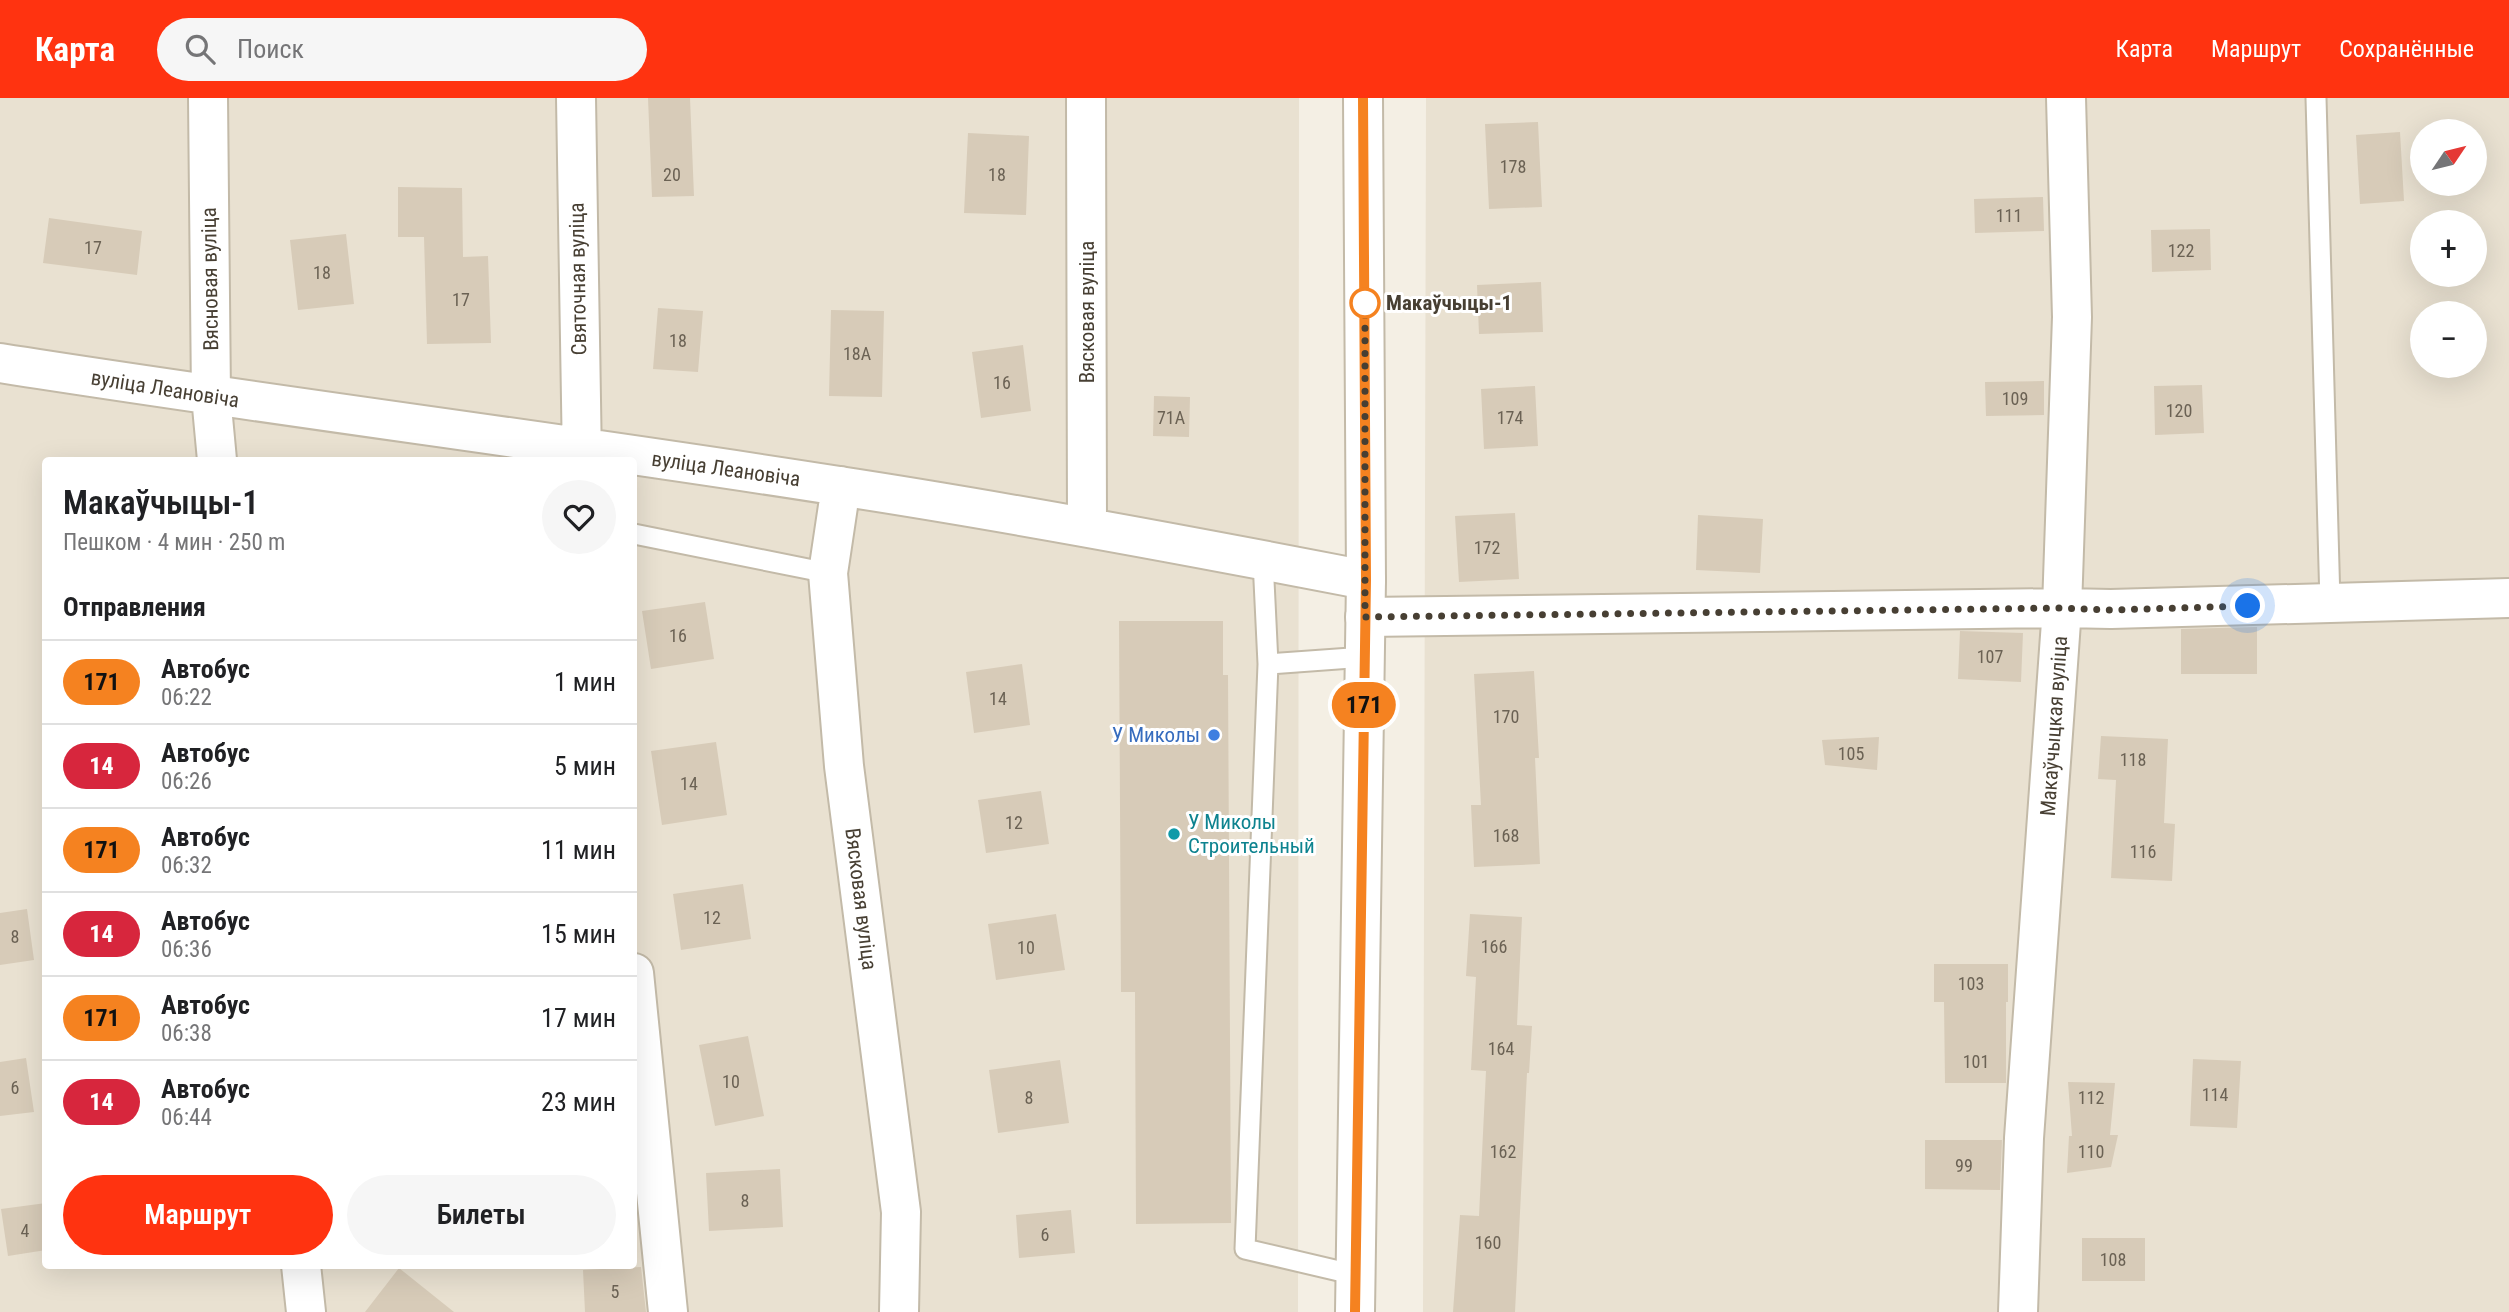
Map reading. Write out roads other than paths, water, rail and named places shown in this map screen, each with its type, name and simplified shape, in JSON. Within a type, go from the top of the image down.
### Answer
[{"type":"street","name":"Вясновая вуліца","points":[[208,98],[211,396],[217,457]]},
{"type":"street","name":"Святочная вуліца","points":[[576,98],[581,454]]},
{"type":"street","name":"Вясковая вуліца","points":[[1086,98],[1087,527]]},
{"type":"street","points":[[1355,1294],[1366,598],[1363,98]]},
{"type":"street","name":"Макаўчыцкая вуліца","points":[[2018,1312],[2024,1138],[2062,608],[2073,317],[2066,98]]},
{"type":"street","name":"вуліца Леановіча","points":[[0,363],[605,457]]},
{"type":"street","name":"вуліца Леановіча","points":[[637,461],[841,486],[1087,527],[1263,560],[1366,598],[2111,610],[2509,598]]},
{"type":"street","name":"Вясковая вуліца","points":[[841,486],[828,573],[844,766],[901,1212],[899,1312]]},
{"type":"street","points":[[637,1004],[668,1312]]},
{"type":"street","points":[[301,1269],[306,1312]]},
{"type":"lane","points":[[2316,98],[2330,603]]},
{"type":"lane","points":[[637,535],[828,573]]},
{"type":"lane","points":[[1263,560],[1268,664],[1245,1249],[1355,1294]]},
{"type":"lane","points":[[1268,664],[1364,657]]},
{"type":"place","name":"Макаўчыцы-1","points":[[1365,303]]},
{"type":"place","name":"У Миколы","points":[[1214,735]]},
{"type":"place","name":"У Миколы Строительный","points":[[1174,834]]}]
